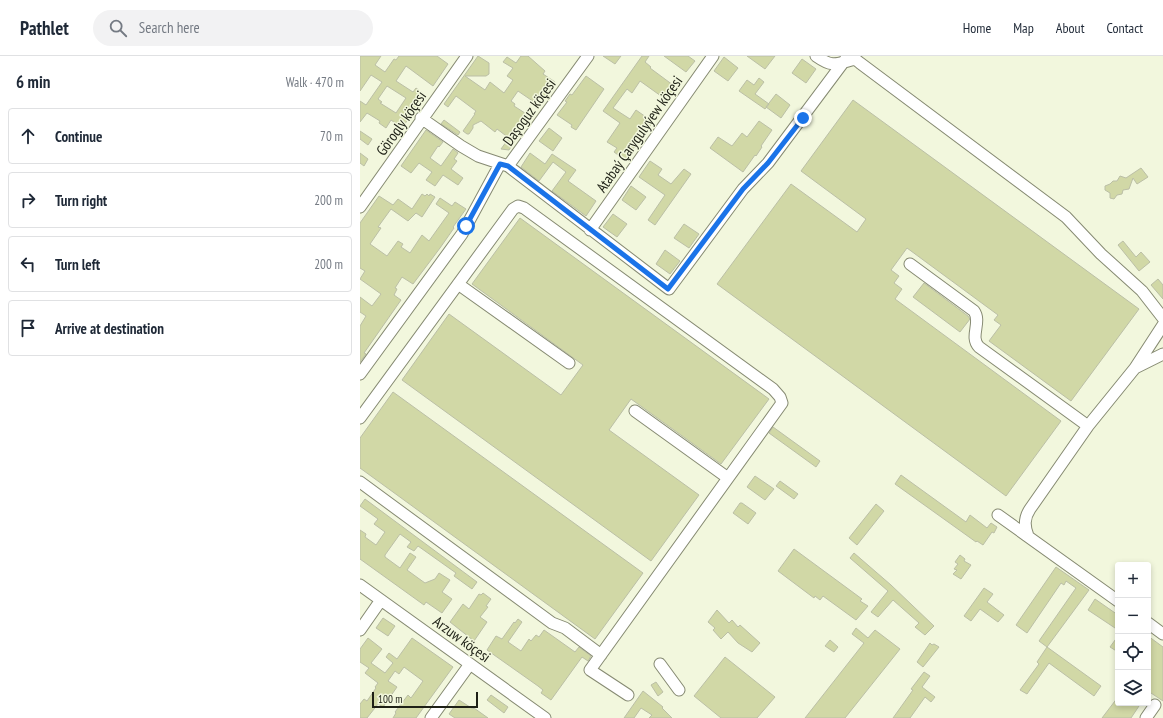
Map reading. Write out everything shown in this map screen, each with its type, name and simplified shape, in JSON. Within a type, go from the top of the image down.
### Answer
[{"type":"street","name":"Görogly köçesi","points":[[361,205],[421,118],[467,56]]},
{"type":"street","name":"Daşoguz köçesi","points":[[360,374],[462,234],[504,165],[588,56]]},
{"type":"street","name":"Atabaý Çarygulyýew köçesi","points":[[590,230],[713,56]]},
{"type":"street","points":[[816,56],[830,64],[837,64],[846,59],[855,59],[860,62],[1066,216],[1101,254],[1142,291],[1163,318]]},
{"type":"street","points":[[421,118],[478,156],[504,165],[668,289],[743,189],[768,163],[846,59]]},
{"type":"street","points":[[360,418],[513,209],[518,206],[524,208],[773,389],[780,397],[782,403],[590,670],[628,695]]},
{"type":"street","points":[[910,264],[974,311],[978,318],[975,339],[976,344],[1088,426]]},
{"type":"street","points":[[458,284],[569,363]]},
{"type":"street","points":[[1028,536],[1025,524],[1026,514],[1088,426],[1135,368],[1163,325]]},
{"type":"street","points":[[1135,368],[1163,354]]},
{"type":"street","points":[[635,411],[728,478]]},
{"type":"street","points":[[360,482],[552,623],[565,628],[601,655]]},
{"type":"street","points":[[998,515],[1115,599]]},
{"type":"street","name":"Arzuw köçesi","points":[[360,585],[545,718]]},
{"type":"street","points":[[360,630],[381,600]]},
{"type":"street","points":[[1151,625],[1163,634]]},
{"type":"street","points":[[431,718],[470,664]]},
{"type":"street","points":[[660,664],[679,690]]},
{"type":"street","points":[[1146,718],[1155,706]]},
{"type":"building","points":[[360,56],[381,56],[375,65],[385,72],[394,59],[396,60],[399,56],[437,56],[448,64],[433,86],[406,66],[396,81],[413,92],[416,88],[425,95],[402,128],[391,120],[386,128],[379,123],[380,121],[367,113],[360,122],[360,101],[366,105],[382,82],[371,75],[360,91]],"holes":[[[387,86],[406,98],[396,113],[380,103],[382,102],[378,99]]]},
{"type":"building","points":[[478,56],[489,63],[489,74],[486,76],[465,76],[485,90],[490,82],[504,93],[513,80],[507,76],[513,68],[503,62],[507,57],[516,63],[521,56],[528,56],[545,71],[543,74],[555,82],[549,92],[550,94],[543,101],[538,97],[534,102],[518,91],[511,101],[515,104],[514,106],[528,115],[526,118],[528,120],[509,150],[501,149],[509,138],[497,129],[495,132],[481,121],[473,125],[473,128],[469,134],[463,131],[476,111],[456,96],[448,107],[444,104]]},
{"type":"building","points":[[603,56],[621,56],[615,64]]},
{"type":"building","points":[[642,56],[649,56],[645,62],[651,67],[650,68],[677,88],[668,101],[640,81],[632,93],[627,89],[613,108],[630,119],[636,110],[653,122],[625,160],[614,152],[617,148],[607,142],[620,123],[603,111]]},
{"type":"building","points":[[664,56],[688,56],[695,61],[686,72]]},
{"type":"building","points":[[747,56],[775,56],[765,69]]},
{"type":"building","points":[[724,57],[738,68],[728,81],[714,71]]},
{"type":"building","points":[[802,59],[816,69],[806,83],[792,73]]},
{"type":"building","points":[[586,76],[604,89],[576,130],[571,127],[572,125],[557,115],[567,102],[565,101],[570,94],[572,95]]},
{"type":"building","points":[[759,78],[764,82],[755,94],[769,104],[765,109],[739,91],[747,80],[754,85]]},
{"type":"building","points":[[776,94],[790,105],[781,118],[766,107]]},
{"type":"building","points":[[853,100],[1139,309],[1071,401],[989,341],[1001,325],[994,320],[998,315],[907,248],[891,270],[899,276],[894,283],[902,289],[895,299],[1061,421],[1006,496],[717,284],[791,184],[857,232],[866,219],[801,171]]},
{"type":"building","points":[[444,120],[460,132],[458,135],[441,124]]},
{"type":"building","points":[[759,121],[772,130],[756,156],[755,155],[743,172],[710,148],[718,137],[732,146],[742,133],[747,137]]},
{"type":"building","points":[[549,128],[562,138],[553,151],[539,141]]},
{"type":"building","points":[[426,130],[443,142],[439,147],[438,146],[430,158],[441,166],[453,149],[458,153],[454,159],[457,161],[451,169],[463,178],[458,185],[443,175],[435,186],[426,180],[432,172],[419,163],[411,173],[401,166]]},
{"type":"building","points":[[360,131],[372,139],[368,145],[360,139]]},
{"type":"building","points":[[360,153],[368,159],[364,166],[360,163]]},
{"type":"building","points":[[530,153],[545,164],[552,154],[576,170],[568,181],[596,201],[586,216],[552,191],[566,172],[553,162],[539,181],[521,167]]},
{"type":"building","points":[[650,161],[662,169],[658,175],[671,184],[684,169],[691,174],[655,225],[648,220],[665,195],[639,177]]},
{"type":"building","points":[[1141,168],[1148,177],[1137,184],[1133,178],[1129,189],[1123,190],[1122,194],[1117,195],[1114,199],[1110,198],[1110,193],[1105,190],[1105,186],[1113,181],[1117,181],[1120,176],[1126,178]]},
{"type":"building","points":[[631,186],[646,197],[636,210],[622,200]]},
{"type":"building","points":[[422,194],[425,196],[427,194],[429,196],[430,194],[435,197],[422,217],[416,213],[408,221],[391,209],[378,227],[381,228],[370,244],[387,256],[398,241],[403,244],[401,247],[410,253],[422,235],[429,241],[449,213],[436,204],[440,198],[452,206],[455,202],[466,209],[440,248],[413,284],[402,277],[395,288],[397,289],[394,295],[401,300],[364,353],[366,354],[360,362],[360,326],[366,316],[360,312],[360,297],[372,306],[381,294],[360,279],[365,271],[360,268],[360,223],[379,196],[393,205],[398,199],[412,209]]},
{"type":"building","points":[[613,214],[627,224],[617,237],[603,227]]},
{"type":"building","points":[[520,218],[769,399],[721,464],[631,399],[609,430],[699,495],[651,561],[402,380],[449,314],[561,395],[583,365],[472,284]]},
{"type":"building","points":[[684,224],[699,234],[689,248],[674,238]]},
{"type":"building","points":[[1123,241],[1136,257],[1141,252],[1150,262],[1139,271],[1118,245]]},
{"type":"building","points":[[665,250],[680,261],[670,274],[656,264]]},
{"type":"building","points":[[1158,279],[1163,285],[1163,299],[1151,285]]},
{"type":"building","points":[[924,283],[968,316],[970,319],[960,332],[913,297]]},
{"type":"building","points":[[393,392],[643,573],[595,639],[360,468],[360,438]]},
{"type":"building","points":[[773,427],[820,461],[816,467],[769,433]]},
{"type":"building","points":[[901,475],[966,522],[970,515],[987,528],[991,523],[997,527],[994,533],[992,532],[983,545],[977,541],[976,542],[895,484]]},
{"type":"building","points":[[755,476],[774,489],[765,500],[747,487]]},
{"type":"building","points":[[780,481],[798,494],[794,499],[776,486]]},
{"type":"building","points":[[365,499],[477,582],[472,589],[454,576],[456,573],[418,546],[414,551],[407,547],[411,542],[400,534],[385,557],[400,568],[410,553],[416,557],[407,570],[425,583],[435,579],[439,573],[450,580],[442,592],[452,599],[442,613],[426,602],[424,605],[360,559],[360,530],[366,534],[365,537],[376,545],[385,532],[374,524],[378,519],[360,506]]},
{"type":"building","points":[[740,503],[756,513],[748,524],[733,513]]},
{"type":"building","points":[[876,504],[884,511],[857,545],[849,538]]},
{"type":"building","points":[[794,549],[862,599],[860,601],[868,606],[856,620],[823,596],[820,600],[815,596],[814,598],[778,571]]},
{"type":"building","points":[[854,553],[891,585],[934,626],[925,635],[915,627],[919,623],[893,600],[878,617],[871,612],[888,591],[850,558]]},
{"type":"building","points":[[960,555],[965,559],[964,561],[971,565],[961,579],[953,574],[957,570],[954,569],[958,564],[955,562]]},
{"type":"building","points":[[1056,567],[1089,590],[1047,647],[1039,641],[1076,588],[1066,581],[1064,585],[1061,583],[1027,633],[1016,625]]},
{"type":"building","points":[[984,588],[993,594],[987,602],[1004,615],[998,622],[980,609],[971,621],[964,616]]},
{"type":"building","points":[[483,593],[491,599],[486,606],[488,607],[480,617],[487,622],[474,641],[450,622],[463,604],[469,609],[479,594],[481,595]]},
{"type":"building","points":[[1095,599],[1115,613],[1115,628],[1088,610]]},
{"type":"building","points":[[717,610],[729,623],[732,620],[738,627],[740,625],[760,643],[752,652],[738,643],[728,632],[721,639],[713,630],[715,628],[708,622]]},
{"type":"building","points":[[383,618],[395,626],[388,636],[376,628]]},
{"type":"building","points":[[518,619],[522,622],[508,642],[521,651],[529,639],[531,641],[536,635],[539,637],[544,630],[575,652],[579,647],[591,656],[588,661],[582,657],[551,700],[541,693],[543,690],[538,686],[487,650],[496,636],[502,639],[514,622],[515,623]]},
{"type":"building","points":[[856,628],[868,638],[875,630],[900,649],[845,718],[805,718],[864,643],[852,634]]},
{"type":"building","points":[[368,638],[382,649],[371,663],[385,673],[393,663],[386,657],[389,653],[397,659],[412,638],[453,667],[416,718],[393,718],[396,713],[395,712],[408,695],[411,698],[423,681],[404,667],[399,674],[395,671],[388,681],[397,687],[383,707],[378,704],[367,718],[360,718],[360,704],[364,699],[367,701],[378,683],[365,673],[369,668],[360,662],[360,649]]},
{"type":"building","points":[[1151,638],[1163,647],[1163,701],[1151,693]]},
{"type":"building","points":[[830,640],[838,647],[834,652],[825,646]]},
{"type":"building","points":[[1115,640],[1115,650],[1110,647]]},
{"type":"building","points":[[930,643],[939,647],[923,667],[917,662]]},
{"type":"building","points":[[1047,647],[1101,686],[1094,696],[1049,663],[1027,694],[1020,690],[1039,664],[1037,662]]},
{"type":"building","points":[[725,657],[775,697],[757,718],[721,718],[694,696]]},
{"type":"building","points":[[924,672],[930,676],[922,687],[935,697],[931,702],[925,697],[910,718],[893,718],[913,690],[911,689]]},
{"type":"building","points":[[656,682],[663,692],[658,696],[651,685]]},
{"type":"building","points":[[643,691],[663,707],[662,708],[672,718],[649,718],[652,715],[641,708],[634,718],[624,718]]},
{"type":"building","points":[[491,695],[508,707],[504,713],[487,700]]},
{"type":"building","points":[[459,700],[488,718],[455,718],[449,714]]},
{"type":"building","points":[[1115,701],[1115,706],[1139,706],[1131,718],[1102,718]]},
{"type":"route","points":[[466,226],[500,164],[508,166],[668,289],[743,189],[768,163],[803,118]]}]
